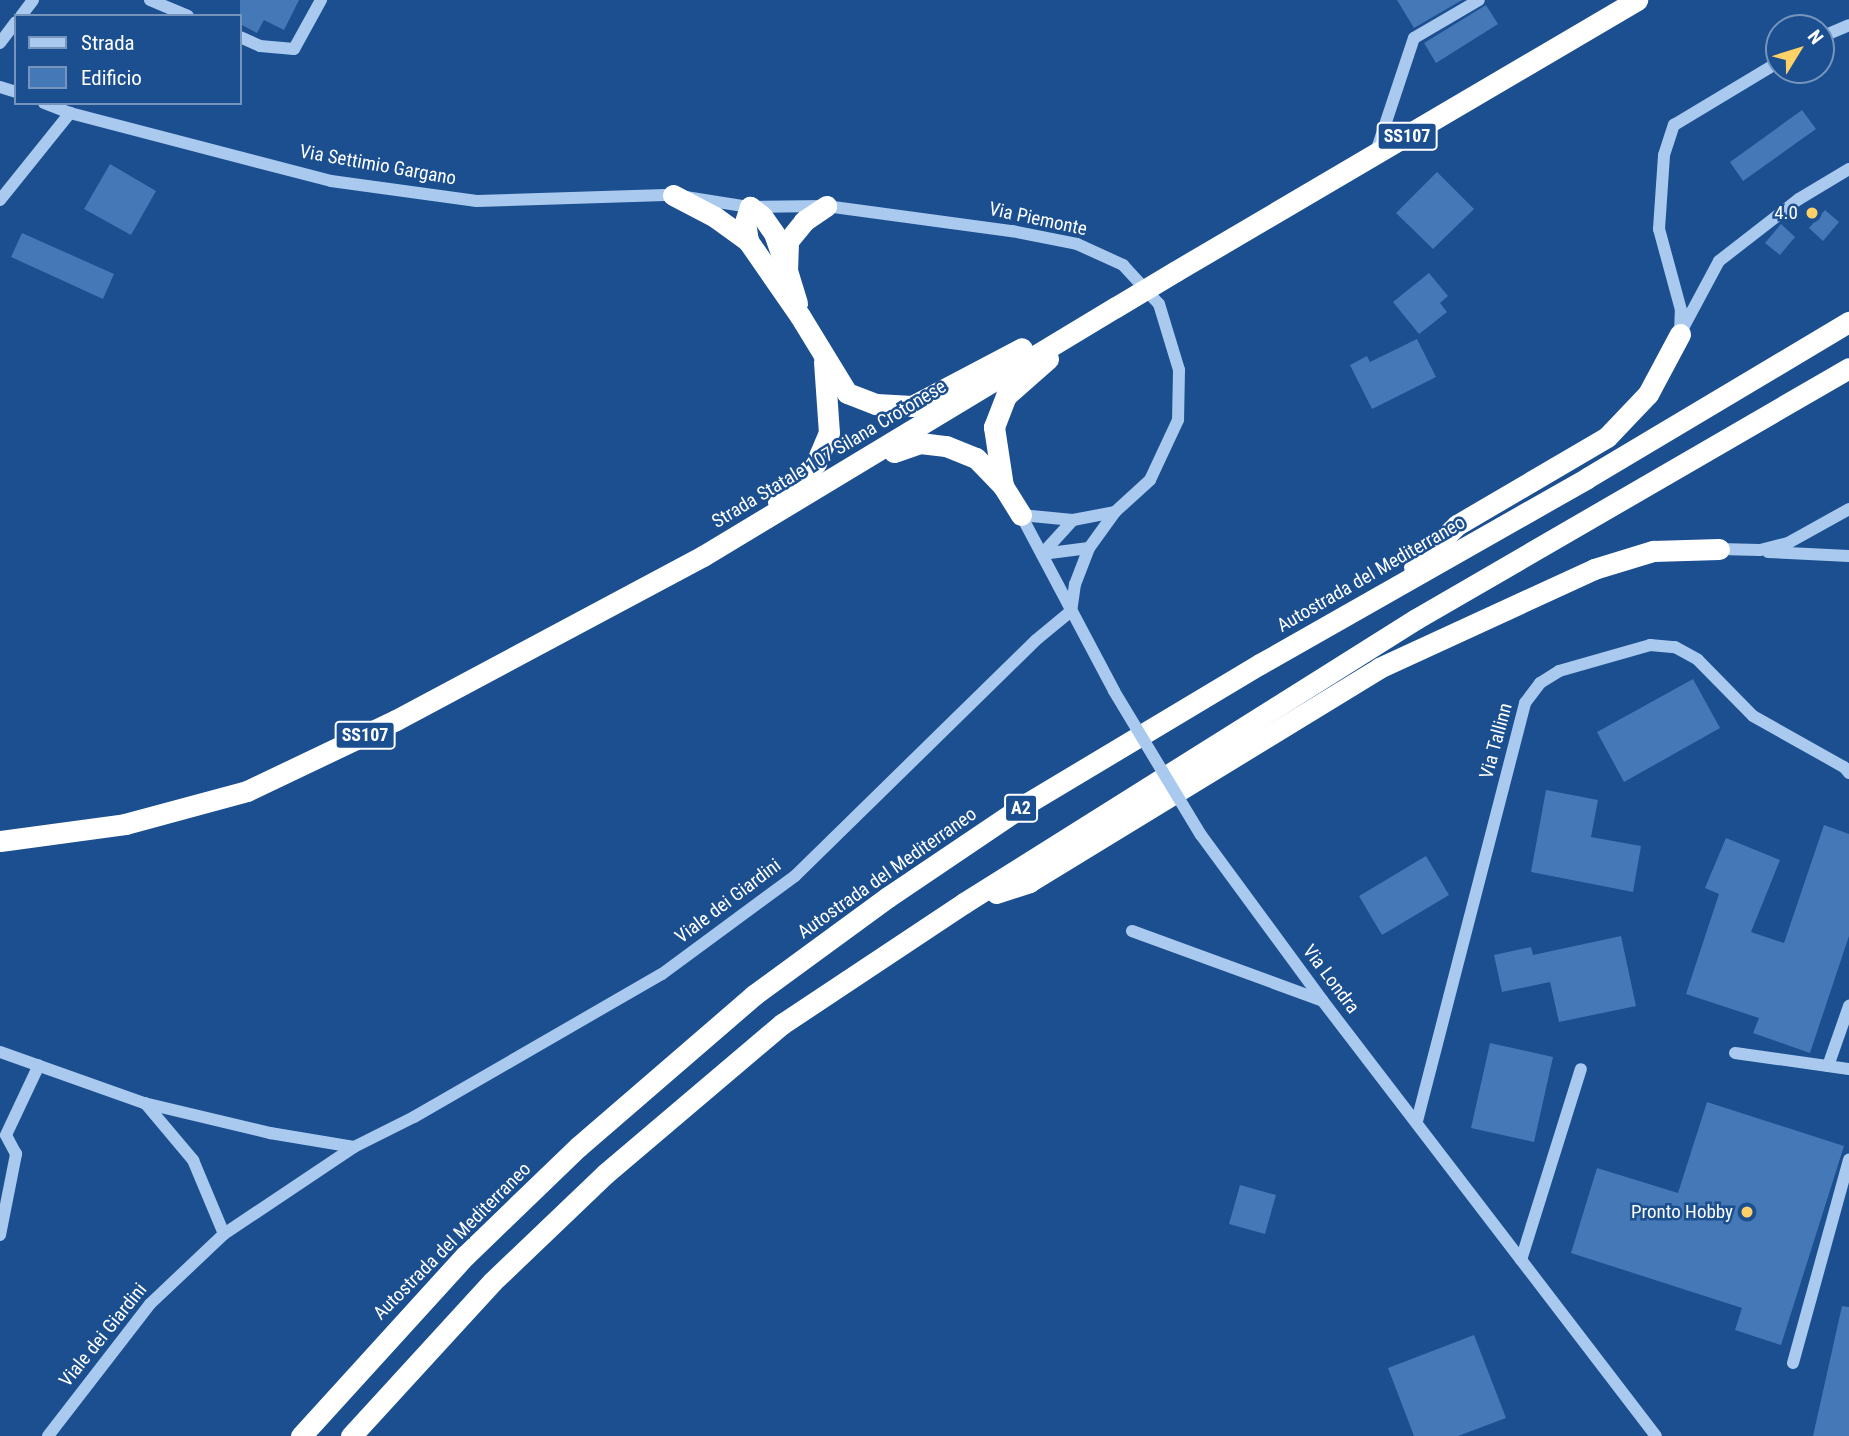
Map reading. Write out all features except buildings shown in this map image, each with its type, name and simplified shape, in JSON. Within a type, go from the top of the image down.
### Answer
[{"type":"highway","name":"Strada Statale 107 Silana Crotonese","points":[[0,841],[125,824],[247,791],[396,720],[704,556],[1079,327],[1637,0]]},
{"type":"highway","points":[[673,195],[715,217],[748,241],[800,316],[848,393],[876,404],[912,406],[1051,332],[1079,327]]},
{"type":"highway","points":[[787,271],[788,241],[804,221],[826,206]]},
{"type":"highway","points":[[748,241],[745,222],[750,207],[762,216],[774,233],[800,316]]},
{"type":"highway","points":[[1003,486],[994,427],[1006,396],[1034,369],[1116,307]]},
{"type":"highway","name":"Autostrada del Mediterraneo","points":[[301,1436],[465,1256],[578,1147],[754,995],[888,897],[1026,804],[1394,587],[1587,478],[1849,322]]},
{"type":"highway","points":[[1394,587],[1457,525],[1607,438],[1648,394],[1680,334]]},
{"type":"highway","points":[[704,556],[789,494],[816,463],[829,433],[823,355]]},
{"type":"highway","name":"A2","points":[[351,1436],[492,1282],[605,1174],[782,1024],[964,903],[1416,619],[1849,368]]},
{"type":"highway","points":[[807,495],[892,453],[920,443],[946,446],[976,458],[1003,486],[1021,515]]},
{"type":"highway","points":[[964,903],[1029,882],[1392,662],[1594,569],[1653,551],[1719,549]]},
{"type":"street","points":[[22,14],[33,0]]},
{"type":"street","points":[[150,0],[183,14]]},
{"type":"street","points":[[242,38],[260,46],[294,49],[321,0]]},
{"type":"street","points":[[1376,155],[1414,38],[1479,0]]},
{"type":"street","points":[[0,43],[14,25]]},
{"type":"street","points":[[1680,334],[1681,310],[1659,229],[1664,155],[1674,125],[1765,70]]},
{"type":"street","name":"Via Settimio Gargano","points":[[49,105],[70,113],[331,181],[464,199],[564,201],[673,195]]},
{"type":"street","points":[[0,200],[70,113]]},
{"type":"street","points":[[1680,334],[1719,261],[1799,199],[1849,169]]},
{"type":"street","name":"Via Piemonte","points":[[673,195],[750,207],[826,206],[1012,230],[1077,244],[1123,265],[1159,304],[1163,315],[1179,370],[1178,420],[1150,480],[1115,512],[1089,548],[1075,584],[1071,611]]},
{"type":"street","points":[[1719,549],[1760,550],[1788,543],[1849,509]]},
{"type":"street","points":[[1021,515],[1073,520],[1115,512]]},
{"type":"street","name":"Via Londra","points":[[1021,515],[1114,691],[1201,835],[1322,1000],[1656,1436]]},
{"type":"street","points":[[1042,554],[1073,520]]},
{"type":"street","points":[[1042,554],[1089,548]]},
{"type":"street","points":[[1719,549],[1849,556]]},
{"type":"street","name":"Viale dei Giardini","points":[[48,1436],[150,1304],[224,1234],[354,1147],[414,1117],[662,974],[795,876],[1036,640],[1071,611]]},
{"type":"street","name":"Via Tallinn","points":[[1417,1121],[1525,703],[1540,683],[1559,671],[1650,645],[1675,647],[1698,660],[1754,716],[1844,767],[1849,773]]},
{"type":"street","points":[[1132,932],[1322,1000]]},
{"type":"street","points":[[1828,1066],[1849,1006]]},
{"type":"street","points":[[0,1052],[144,1102],[270,1133],[354,1147]]},
{"type":"street","points":[[1735,1053],[1849,1069]]},
{"type":"street","points":[[0,1235],[16,1154],[6,1135],[39,1065]]},
{"type":"street","points":[[1521,1260],[1581,1069]]},
{"type":"street","points":[[144,1102],[193,1160],[224,1234]]},
{"type":"street","points":[[1793,1363],[1849,1160]]},
{"type":"place","name":"4.0","points":[[1812,213]]},
{"type":"place","name":"Pronto Hobby","points":[[1747,1212]]}]
